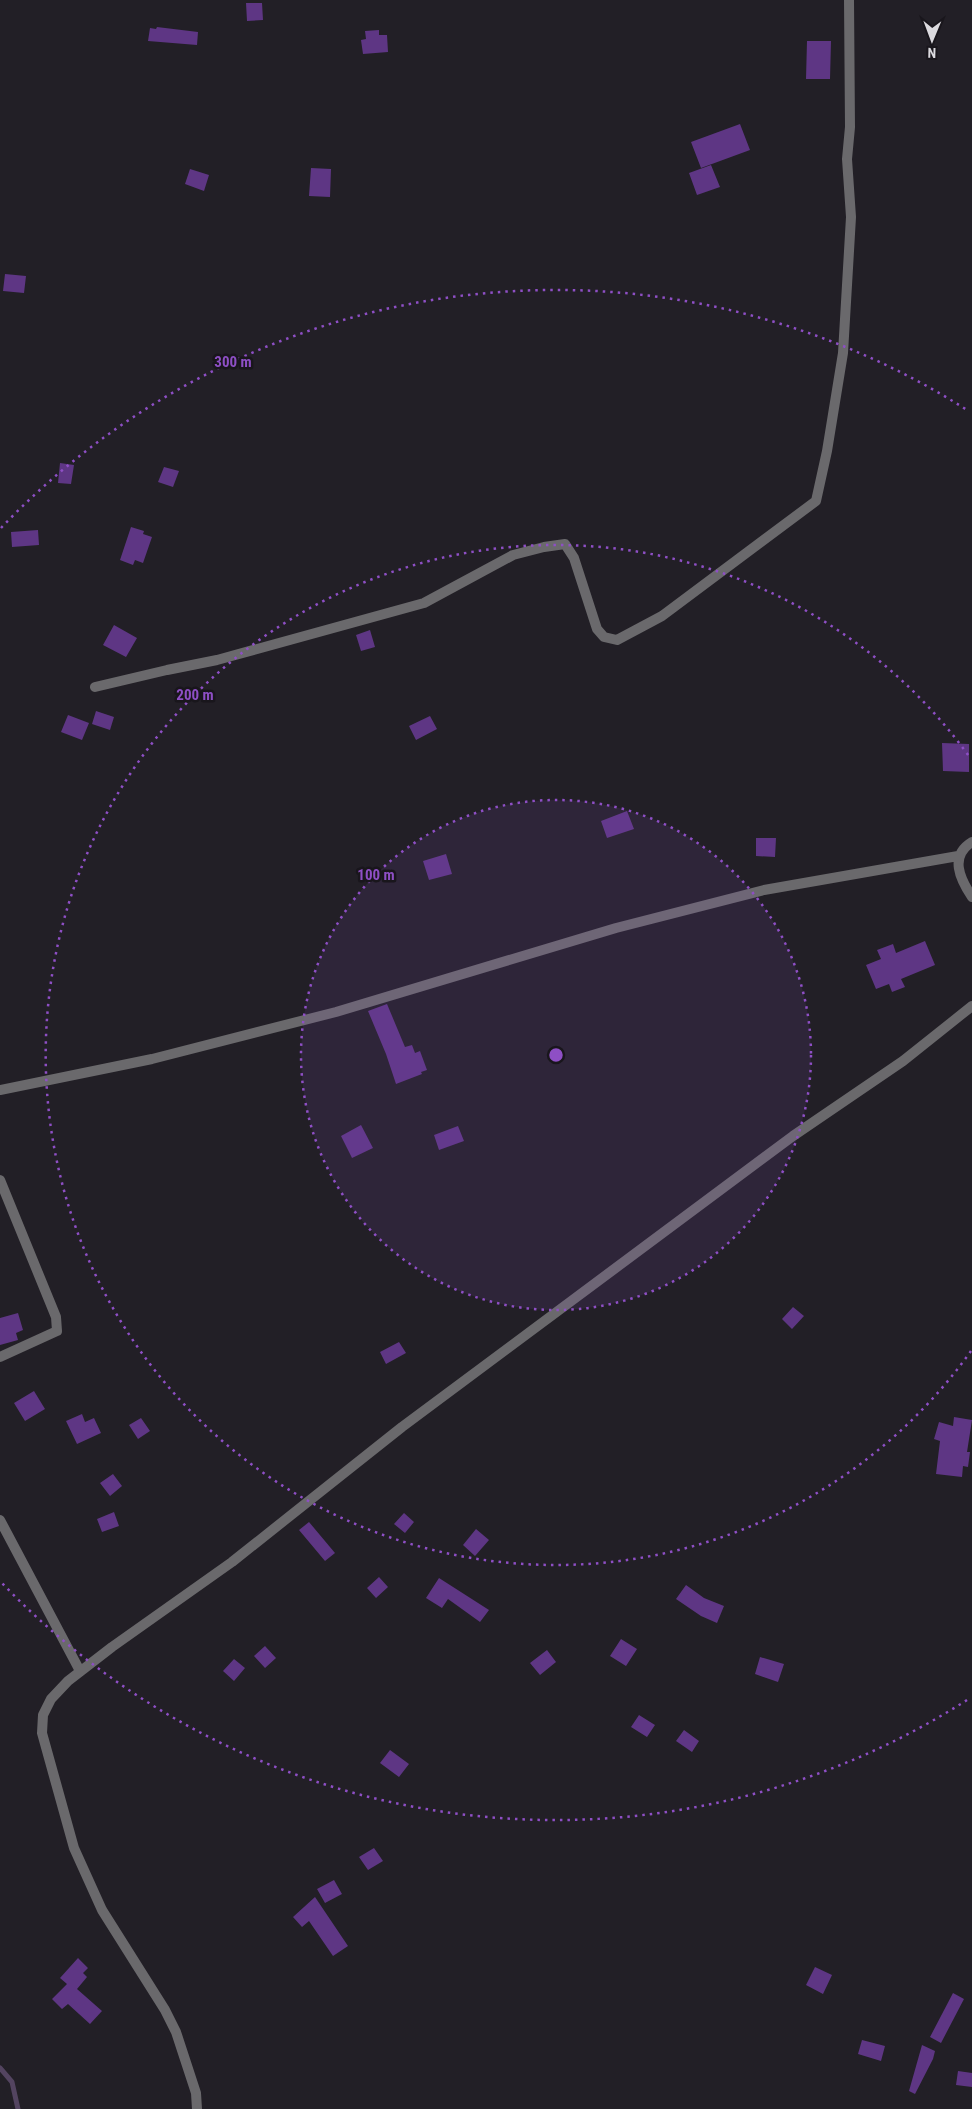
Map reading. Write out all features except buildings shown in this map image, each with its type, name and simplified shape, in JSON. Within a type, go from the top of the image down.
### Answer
[{"type":"street","points":[[95,688],[166,670],[217,660],[424,603],[513,554],[565,544],[574,558],[597,629],[604,637],[617,640],[662,616],[816,501],[827,450],[843,353],[850,217],[847,159],[850,127],[849,0]]},
{"type":"street","points":[[972,842],[958,856],[960,876],[972,898]]},
{"type":"street","points":[[0,1090],[152,1059],[336,1012],[616,928],[764,890],[958,856]]},
{"type":"street","points":[[197,2109],[196,2093],[176,2032],[165,2010],[102,1910],[74,1848],[42,1733],[43,1715],[51,1699],[80,1671],[232,1562],[402,1427],[793,1136],[902,1061],[972,1006]]},
{"type":"street","points":[[0,1180],[56,1317],[57,1331],[0,1357]]},
{"type":"street","points":[[0,1520],[80,1671]]},
{"type":"waterway","points":[[0,2068],[12,2082],[18,2109]]}]
